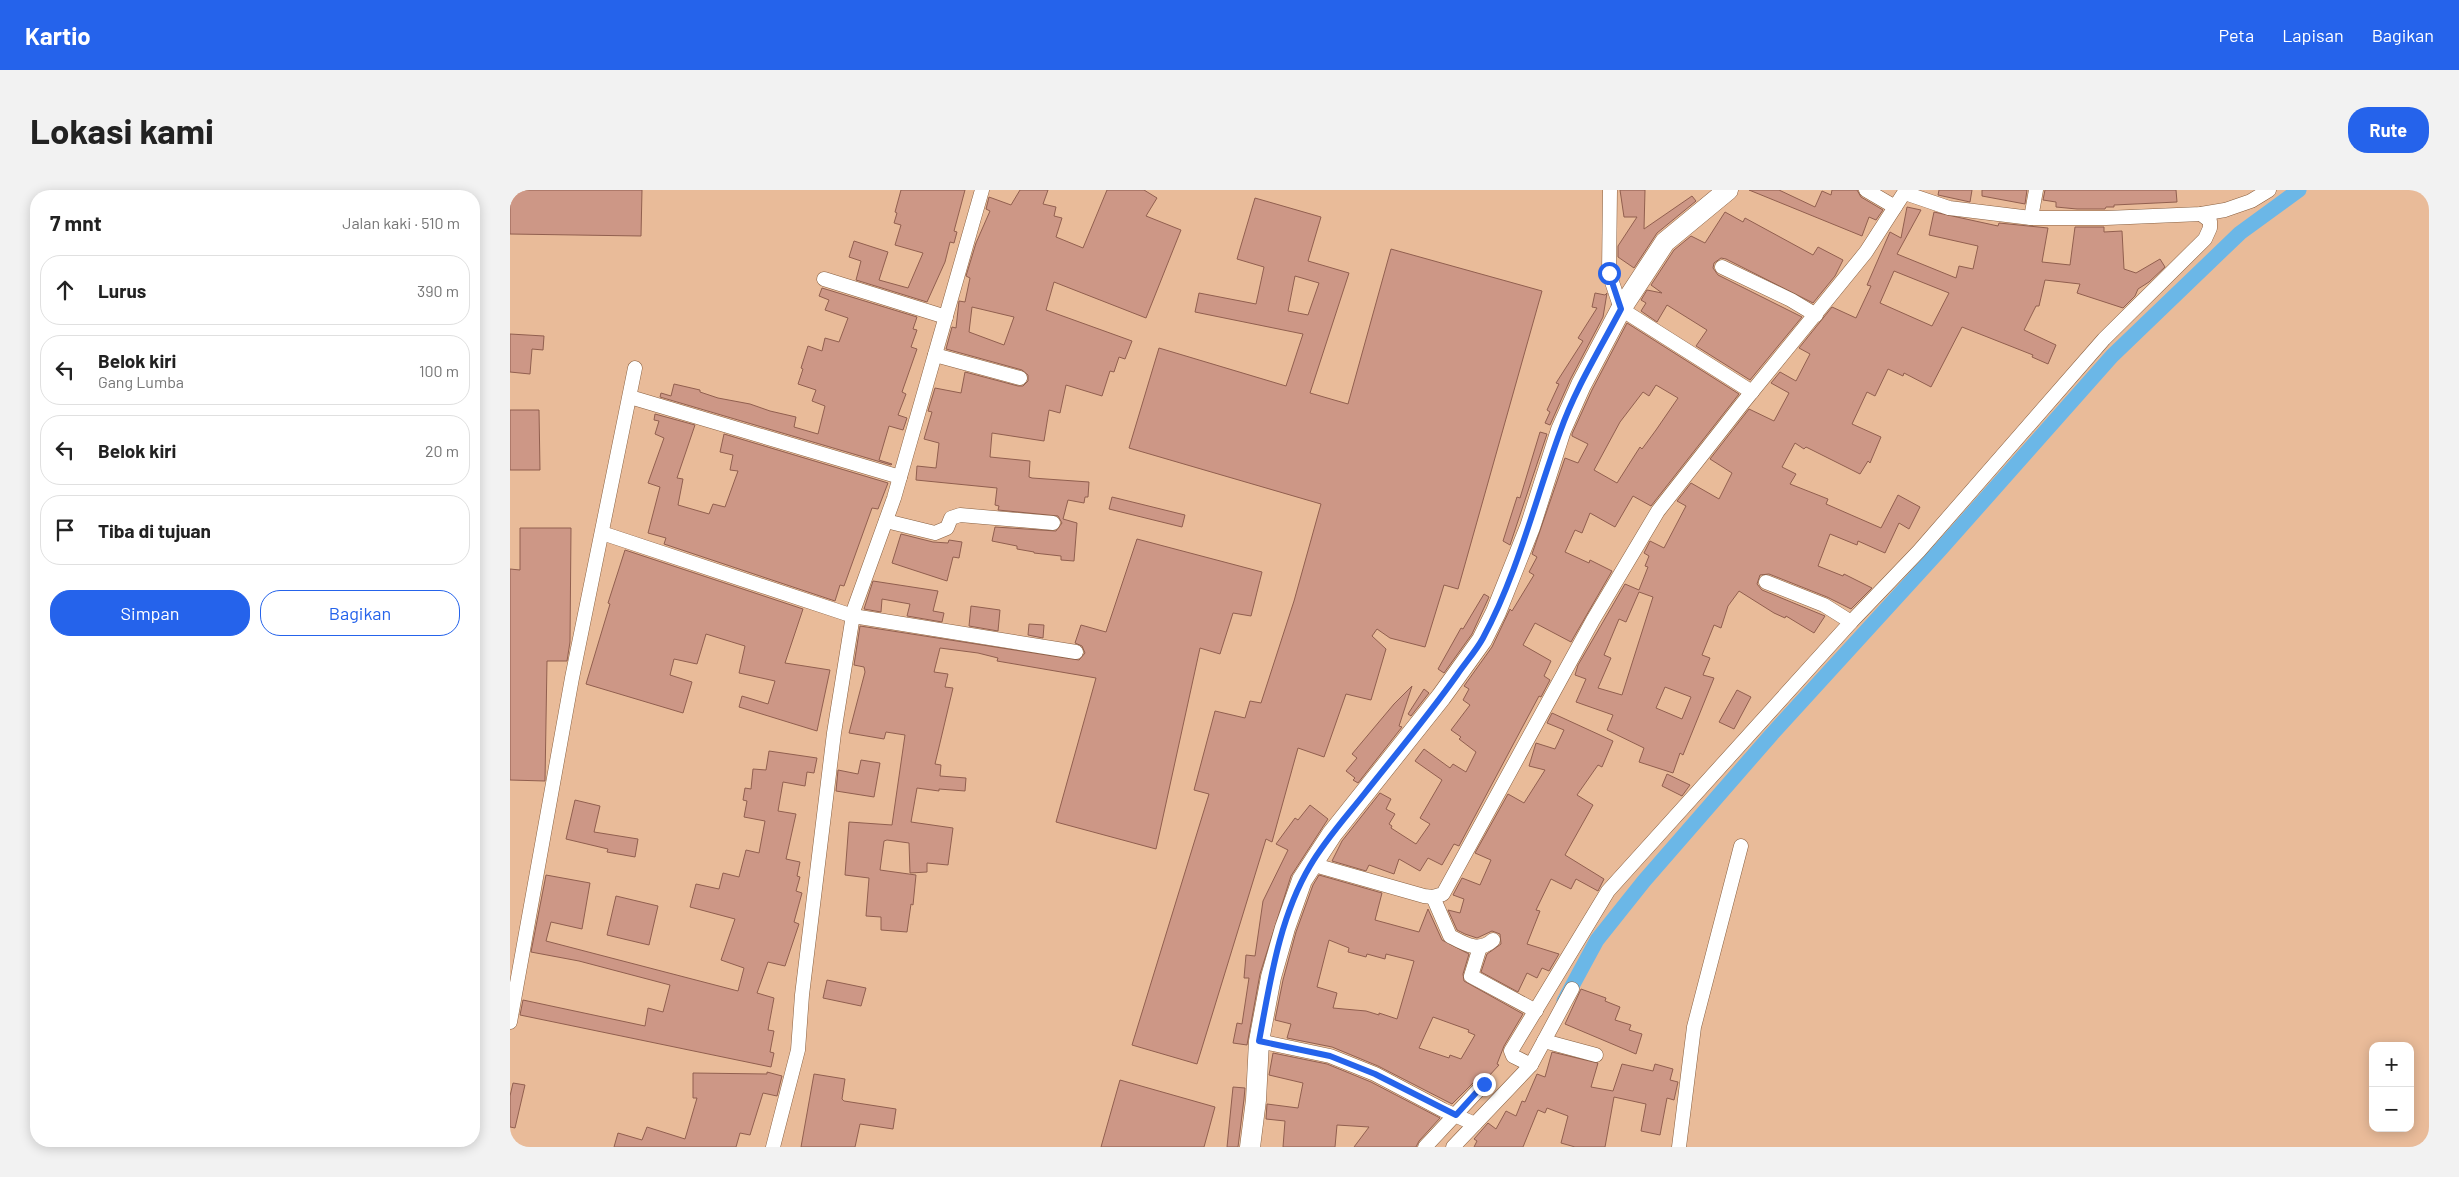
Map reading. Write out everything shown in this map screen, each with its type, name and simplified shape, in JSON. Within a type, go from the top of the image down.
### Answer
[{"type":"street","points":[[774,1147],[798,1050],[802,995],[834,733],[853,616],[900,477],[982,190]]},
{"type":"street","points":[[1610,190],[1609,273],[1621,309],[1752,392]]},
{"type":"street","points":[[1250,1147],[1256,1100],[1259,1041],[1271,978],[1285,928],[1302,880],[1332,834],[1441,697],[1482,640],[1496,612],[1530,527],[1560,430],[1581,384],[1621,309],[1665,242],[1728,190]]},
{"type":"street","points":[[1866,190],[1895,207]]},
{"type":"street","points":[[2031,218],[2036,190]]},
{"type":"street","points":[[1311,864],[1434,897],[1443,894],[1448,888],[1593,620],[1658,511],[1866,252],[1906,192],[1949,208],[2031,218],[2201,214],[2225,210],[2251,201],[2269,190]]},
{"type":"street","points":[[1529,1065],[1513,1056],[1511,1051],[1608,891],[1851,622],[1919,550],[2104,339],[2205,239],[2210,228],[2210,221],[2201,214]]},
{"type":"street","points":[[1722,267],[1791,300],[1816,315]]},
{"type":"street","points":[[824,279],[946,317]]},
{"type":"street","points":[[935,355],[1020,378]]},
{"type":"street","points":[[510,1022],[572,678],[635,368]]},
{"type":"street","points":[[630,398],[900,477]]},
{"type":"street","points":[[886,521],[935,532],[947,528],[951,518],[960,515],[1052,524]]},
{"type":"street","points":[[602,534],[853,616],[1076,652]]},
{"type":"street","points":[[1766,582],[1824,605],[1851,622]]},
{"type":"street","points":[[1679,1147],[1694,1027],[1741,846]]},
{"type":"street","points":[[1434,897],[1450,936],[1480,948],[1486,947],[1493,940]]},
{"type":"street","points":[[1480,948],[1471,976],[1536,1011]]},
{"type":"street","points":[[1425,1147],[1529,1065],[1572,989]]},
{"type":"street","points":[[1259,1041],[1330,1056],[1375,1074],[1462,1118]]},
{"type":"street","points":[[1544,1041],[1596,1056]]},
{"type":"street","points":[[1453,1147],[1462,1118],[1484,1084]]},
{"type":"building","points":[[510,190],[642,190],[641,236],[510,234]]},
{"type":"building","points":[[901,190],[965,190],[954,231],[957,232],[954,243],[950,242],[945,262],[927,302],[856,280],[861,261],[849,257],[854,241],[888,252],[879,280],[908,288],[923,253],[895,245],[901,225],[894,223]]},
{"type":"building","points":[[1020,190],[1048,190],[1043,204],[1056,207],[1054,216],[1062,218],[1056,237],[1083,248],[1107,190],[1144,190],[1157,198],[1146,216],[1181,230],[1146,318],[1054,282],[1046,310],[1132,341],[1125,359],[1119,357],[1114,372],[1110,371],[1102,396],[1066,385],[1060,413],[1049,410],[1044,441],[992,433],[990,457],[1030,461],[1029,477],[1089,482],[1088,497],[1085,497],[1084,503],[1068,500],[1063,519],[1077,523],[1074,561],[1061,560],[1061,556],[1034,553],[1017,549],[1017,546],[992,541],[995,527],[1056,531],[1062,523],[1058,516],[998,510],[999,506],[995,505],[997,488],[916,480],[917,466],[936,468],[939,443],[924,439],[932,412],[928,411],[935,388],[961,393],[965,372],[1018,386],[1023,386],[1028,381],[1028,375],[1022,370],[946,349],[952,327],[956,328],[959,301],[965,302],[970,278],[966,276],[976,243],[990,211],[986,209],[989,197],[1011,205]],"holes":[[[972,307],[1014,317],[1004,345],[969,332]]]},
{"type":"building","points":[[1620,190],[1645,190],[1644,229],[1692,196],[1696,201],[1657,233],[1634,268],[1618,257],[1618,246],[1637,217],[1624,217]]},
{"type":"building","points":[[1749,190],[1779,190],[1815,207],[1822,191],[1831,195],[1832,190],[1857,190],[1861,197],[1883,210],[1876,220],[1869,217],[1862,236]]},
{"type":"building","points":[[1939,190],[1972,190],[1970,202],[1938,195]]},
{"type":"building","points":[[1982,190],[2027,190],[2025,204],[1982,196]]},
{"type":"building","points":[[2045,190],[2176,190],[2177,202],[2114,205],[2114,207],[2106,207],[2105,209],[2077,209],[2056,207],[2056,202],[2043,200]]},
{"type":"building","points":[[1255,198],[1321,217],[1308,261],[1349,273],[1310,393],[1348,404],[1391,249],[1542,291],[1458,589],[1444,585],[1425,647],[1390,638],[1377,629],[1372,636],[1386,649],[1371,700],[1346,694],[1324,757],[1298,748],[1272,842],[1266,839],[1197,1064],[1132,1045],[1209,794],[1194,790],[1215,711],[1245,718],[1250,701],[1261,703],[1294,601],[1321,504],[1129,448],[1159,348],[1286,386],[1303,334],[1195,312],[1199,293],[1256,304],[1264,267],[1237,259]],"holes":[[[1295,276],[1319,283],[1308,315],[1288,311]]]},
{"type":"building","points":[[1907,207],[1921,210],[1897,254],[1956,278],[1959,266],[1973,269],[1978,246],[1929,235],[1934,212],[1998,226],[1999,223],[2048,228],[2042,262],[2070,265],[2075,227],[2104,227],[2104,232],[2122,231],[2124,269],[2136,273],[2160,259],[2165,267],[2149,282],[2138,289],[2135,296],[2123,308],[2077,293],[2080,284],[2045,280],[2039,306],[2036,306],[2024,330],[2056,345],[2048,364],[2032,357],[2033,355],[1962,327],[1931,387],[1904,373],[1903,376],[1888,369],[1875,396],[1867,392],[1852,424],[1881,437],[1870,463],[1868,461],[1860,474],[1806,447],[1804,449],[1795,443],[1782,467],[1796,474],[1790,484],[1828,499],[1826,504],[1881,528],[1898,495],[1920,507],[1909,529],[1899,523],[1885,553],[1858,541],[1857,545],[1830,534],[1818,566],[1843,576],[1844,574],[1872,588],[1851,609],[1827,597],[1769,574],[1760,575],[1757,584],[1762,590],[1825,616],[1814,633],[1786,616],[1785,618],[1774,613],[1739,591],[1728,606],[1721,628],[1714,625],[1702,655],[1710,658],[1703,675],[1714,678],[1683,755],[1680,753],[1673,773],[1639,762],[1644,748],[1607,730],[1613,715],[1576,702],[1586,679],[1575,675],[1578,665],[1625,584],[1639,590],[1648,567],[1645,566],[1649,556],[1644,553],[1650,541],[1664,548],[1686,506],[1677,501],[1691,483],[1719,499],[1732,473],[1710,459],[1749,409],[1774,421],[1789,393],[1771,383],[1780,372],[1796,381],[1810,354],[1799,348],[1832,307],[1856,318],[1871,286],[1867,285],[1890,232],[1901,238]],"holes":[[[1894,271],[1949,293],[1932,326],[1880,303]],[[1639,592],[1653,597],[1622,695],[1598,688],[1611,658],[1604,655],[1619,619],[1626,622]],[[1665,687],[1691,697],[1682,719],[1656,708]]]},
{"type":"building","points":[[1725,212],[1743,222],[1745,218],[1813,255],[1818,247],[1843,260],[1835,276],[1813,303],[1726,259],[1721,258],[1714,263],[1713,268],[1718,275],[1802,317],[1750,380],[1696,346],[1707,330],[1667,305],[1657,322],[1641,311],[1646,303],[1641,300],[1647,290],[1662,293],[1651,285],[1674,250],[1691,236],[1705,243]]},
{"type":"building","points":[[822,288],[917,317],[913,329],[917,330],[911,347],[917,349],[902,392],[906,394],[898,415],[907,418],[903,430],[889,426],[879,460],[891,465],[660,397],[661,393],[671,396],[674,384],[700,390],[700,392],[718,398],[750,404],[796,417],[794,427],[818,434],[825,406],[812,401],[816,390],[798,384],[803,369],[801,368],[808,346],[822,351],[825,338],[839,342],[848,318],[825,310],[829,300],[819,296]]},
{"type":"building","points":[[1595,293],[1605,295],[1607,293],[1603,317],[1570,380],[1550,425],[1545,423],[1550,412],[1547,410],[1559,384],[1556,383],[1583,341],[1578,338],[1597,308],[1592,307]]},
{"type":"building","points":[[1627,323],[1739,394],[1651,506],[1633,496],[1615,527],[1590,513],[1582,533],[1575,530],[1565,552],[1589,563],[1590,560],[1612,571],[1571,642],[1535,623],[1523,645],[1551,661],[1544,676],[1550,680],[1541,697],[1539,696],[1459,846],[1454,844],[1442,865],[1428,858],[1420,871],[1399,859],[1394,874],[1369,865],[1366,871],[1332,861],[1342,841],[1380,793],[1391,799],[1386,809],[1395,814],[1389,824],[1392,826],[1391,828],[1416,844],[1430,824],[1420,818],[1442,780],[1415,761],[1424,749],[1450,768],[1453,764],[1466,772],[1476,752],[1451,730],[1470,705],[1463,700],[1469,689],[1464,686],[1492,647],[1510,609],[1512,611],[1534,575],[1529,572],[1537,557],[1532,554],[1565,458],[1578,463],[1588,444],[1572,436],[1572,434],[1592,390]],"holes":[[[1656,385],[1678,398],[1642,449],[1640,447],[1617,483],[1594,470],[1620,422],[1643,392],[1649,396]]]},
{"type":"building","points":[[510,334],[544,336],[543,350],[532,349],[530,374],[510,372]]},
{"type":"building","points":[[510,410],[539,410],[540,470],[510,470]]},
{"type":"building","points":[[655,414],[695,425],[677,478],[683,479],[678,505],[709,514],[713,504],[725,507],[738,471],[730,470],[733,455],[720,452],[724,434],[888,483],[878,509],[872,508],[844,586],[840,585],[835,601],[664,544],[666,538],[648,533],[660,487],[648,483],[664,438],[655,434],[659,421],[654,420]]},
{"type":"building","points":[[1540,432],[1547,434],[1510,545],[1503,541],[1517,497],[1520,498]]},
{"type":"building","points":[[1112,497],[1185,515],[1182,527],[1109,509]]},
{"type":"building","points":[[520,528],[571,528],[570,642],[567,661],[547,661],[545,781],[510,780],[510,569],[520,570]]},
{"type":"building","points":[[901,534],[933,542],[948,543],[949,540],[962,542],[959,558],[953,557],[947,581],[892,563]]},
{"type":"building","points":[[1137,539],[1262,572],[1251,616],[1233,613],[1220,654],[1200,648],[1156,849],[1056,822],[1096,678],[997,661],[998,658],[978,653],[940,648],[934,672],[948,674],[945,687],[953,688],[935,764],[941,765],[940,776],[966,778],[965,791],[939,789],[939,791],[917,788],[911,822],[953,828],[948,865],[927,863],[927,872],[910,873],[909,843],[884,841],[880,870],[916,875],[913,905],[911,904],[907,932],[881,930],[881,917],[866,916],[869,878],[845,875],[849,822],[892,825],[905,735],[886,732],[884,739],[849,733],[865,672],[864,667],[854,665],[860,626],[1079,660],[1085,653],[1082,646],[1075,643],[1081,625],[1106,632]]},
{"type":"building","points":[[625,550],[803,609],[785,663],[830,670],[817,731],[739,707],[742,696],[768,704],[775,681],[739,673],[745,646],[706,634],[697,664],[674,659],[670,675],[692,682],[683,713],[586,684],[610,604],[608,603]]},
{"type":"building","points":[[873,581],[938,591],[933,611],[944,613],[942,622],[907,616],[910,604],[882,599],[881,612],[864,609]]},
{"type":"building","points":[[1484,594],[1489,597],[1472,634],[1444,673],[1438,669],[1461,628],[1463,629]]},
{"type":"building","points":[[971,606],[1000,610],[998,631],[969,626]]},
{"type":"building","points":[[1029,624],[1044,625],[1043,638],[1028,635]]},
{"type":"building","points":[[1412,686],[1399,726],[1402,727],[1358,783],[1346,771],[1357,758],[1352,754],[1394,704]]},
{"type":"building","points":[[1424,689],[1429,693],[1411,716],[1408,714]]},
{"type":"building","points":[[1737,690],[1751,697],[1734,729],[1719,722]]},
{"type":"building","points":[[1552,713],[1613,741],[1602,767],[1598,765],[1577,795],[1593,805],[1565,855],[1604,879],[1598,891],[1576,879],[1571,889],[1551,879],[1536,910],[1540,911],[1527,944],[1559,954],[1549,971],[1542,968],[1537,978],[1527,973],[1518,992],[1481,972],[1487,954],[1501,944],[1500,934],[1492,931],[1477,938],[1465,934],[1457,930],[1448,910],[1460,913],[1464,899],[1453,895],[1462,878],[1480,885],[1491,860],[1475,853],[1508,794],[1524,803],[1545,770],[1529,766],[1536,743],[1555,749],[1564,730],[1547,723]]},
{"type":"building","points":[[769,751],[817,758],[814,773],[807,772],[805,786],[783,782],[778,811],[796,814],[786,859],[800,862],[797,876],[800,877],[796,891],[802,893],[794,922],[799,924],[785,966],[768,962],[757,993],[774,998],[768,1030],[774,1031],[770,1052],[774,1053],[771,1067],[520,1015],[523,1000],[645,1026],[648,1008],[663,1012],[670,985],[579,961],[531,952],[546,875],[590,883],[582,929],[551,922],[546,941],[738,991],[744,968],[721,960],[735,919],[690,907],[696,884],[719,889],[723,873],[739,877],[746,850],[759,853],[765,821],[744,817],[747,801],[743,800],[745,788],[751,789],[753,769],[766,770]]},
{"type":"building","points":[[861,760],[880,763],[874,797],[836,791],[838,770],[858,774]]},
{"type":"building","points":[[1667,774],[1690,785],[1682,796],[1662,786]]},
{"type":"building","points":[[575,800],[600,806],[594,832],[638,839],[635,857],[607,852],[608,849],[566,839]]},
{"type":"building","points":[[1310,805],[1328,819],[1291,876],[1260,974],[1247,1045],[1233,1043],[1237,1023],[1242,1024],[1249,978],[1244,978],[1246,955],[1255,956],[1263,901],[1288,850],[1276,844],[1295,818],[1298,820]]},
{"type":"building","points":[[1319,875],[1382,893],[1375,920],[1419,932],[1428,909],[1442,940],[1469,954],[1463,974],[1464,981],[1523,1014],[1504,1046],[1497,1064],[1499,1065],[1488,1077],[1482,1076],[1478,1078],[1452,1104],[1378,1066],[1332,1047],[1287,1038],[1291,1024],[1275,1020],[1283,980],[1296,932],[1313,885]],"holes":[[[1329,940],[1349,948],[1348,952],[1366,957],[1367,954],[1385,959],[1386,954],[1414,961],[1397,1019],[1379,1013],[1379,1015],[1366,1011],[1333,1008],[1337,993],[1317,987]],[[1433,1017],[1469,1030],[1468,1032],[1475,1035],[1461,1059],[1450,1055],[1449,1058],[1419,1048]]]},
{"type":"building","points":[[616,896],[658,906],[649,945],[607,935]]},
{"type":"building","points":[[827,980],[866,988],[861,1006],[823,998]]},
{"type":"building","points":[[1581,989],[1606,998],[1605,1001],[1620,1007],[1615,1020],[1631,1025],[1629,1030],[1642,1034],[1636,1054],[1565,1024]]},
{"type":"building","points":[[1552,1052],[1598,1063],[1591,1087],[1613,1091],[1622,1064],[1653,1071],[1655,1064],[1673,1069],[1670,1080],[1678,1082],[1674,1100],[1667,1098],[1660,1135],[1641,1131],[1646,1104],[1614,1097],[1605,1147],[1575,1147],[1561,1143],[1568,1116],[1547,1108],[1545,1113],[1538,1110],[1523,1147],[1474,1147],[1477,1141],[1474,1139],[1488,1123],[1496,1129],[1506,1111],[1516,1116],[1522,1101],[1525,1102],[1537,1074],[1545,1077]]},
{"type":"building","points":[[1273,1053],[1327,1064],[1371,1082],[1440,1118],[1419,1141],[1416,1147],[1354,1147],[1369,1127],[1337,1125],[1335,1147],[1283,1147],[1285,1121],[1266,1119],[1267,1104],[1298,1108],[1303,1083],[1269,1075]]},
{"type":"building","points":[[767,1072],[782,1076],[777,1096],[763,1093],[750,1135],[740,1133],[736,1147],[614,1147],[618,1133],[642,1140],[647,1127],[685,1139],[697,1098],[693,1098],[693,1073],[767,1074]]},
{"type":"building","points":[[814,1074],[845,1079],[842,1099],[844,1101],[896,1109],[893,1129],[860,1124],[855,1147],[801,1147]]},
{"type":"building","points":[[1120,1080],[1215,1107],[1204,1147],[1101,1147]]},
{"type":"building","points":[[513,1083],[525,1085],[515,1128],[510,1127],[510,1096]]},
{"type":"building","points":[[1233,1087],[1245,1088],[1244,1099],[1238,1147],[1227,1147]]},
{"type":"waterway","points":[[1564,1001],[1597,940],[1644,881],[1772,734],[1940,550],[2112,356],[2240,233],[2299,190]]},
{"type":"route","points":[[1484,1084],[1456,1115],[1375,1074],[1330,1056],[1259,1041],[1271,978],[1285,928],[1302,880],[1332,834],[1441,697],[1482,640],[1496,612],[1530,527],[1560,430],[1581,384],[1621,309],[1609,273]]}]
